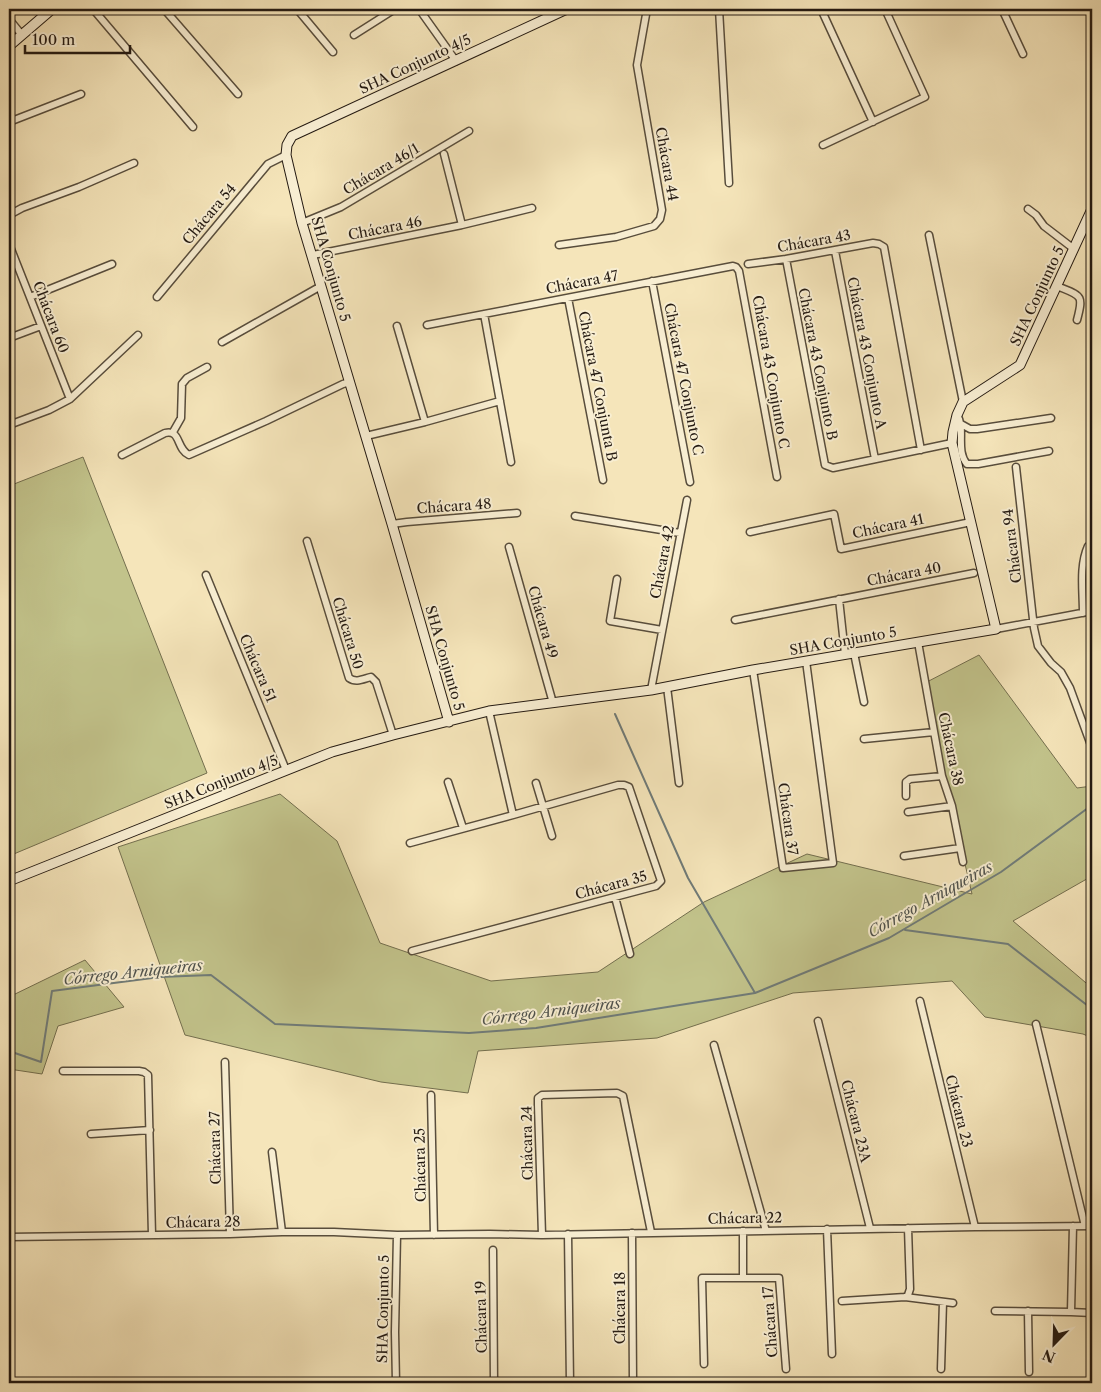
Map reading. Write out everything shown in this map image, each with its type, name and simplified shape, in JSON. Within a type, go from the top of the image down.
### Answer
[{"type":"street","points":[[9,46],[52,9]]},
{"type":"street","points":[[93,9],[193,127]]},
{"type":"street","points":[[164,9],[238,94]]},
{"type":"street","points":[[297,9],[333,52]]},
{"type":"street","points":[[354,34],[395,9]]},
{"type":"street","points":[[418,9],[456,61]]},
{"type":"street","name":"SHA Conjunto 4/5","points":[[286,155],[287,145],[292,136],[567,9]]},
{"type":"street","name":"Chácara 44","points":[[559,244],[616,237],[654,226],[660,219],[662,210],[637,65],[647,9]]},
{"type":"street","points":[[719,9],[729,183]]},
{"type":"street","points":[[821,9],[873,122]]},
{"type":"street","points":[[823,145],[925,97],[885,9]]},
{"type":"street","points":[[1002,9],[1023,54]]},
{"type":"street","points":[[9,19],[22,35]]},
{"type":"street","points":[[9,122],[81,94]]},
{"type":"street","name":"Chácara 46/1","points":[[302,223],[341,207],[469,131]]},
{"type":"street","points":[[444,154],[462,225]]},
{"type":"street","name":"SHA Conjunto 5","points":[[286,155],[302,223],[392,524],[448,722],[489,712],[651,690],[753,670],[1092,611]]},
{"type":"street","name":"Chácara 54","points":[[157,297],[268,164],[286,155]]},
{"type":"street","points":[[9,215],[134,163]]},
{"type":"street","name":"Chácara 46","points":[[313,255],[462,225],[532,208]]},
{"type":"street","points":[[1028,209],[1036,215],[1044,226],[1074,249]]},
{"type":"street","name":"SHA Conjunto 5","points":[[963,402],[1020,365],[1092,209]]},
{"type":"street","points":[[929,235],[963,402],[959,420],[953,432],[952,443],[996,629]]},
{"type":"street","name":"Chácara 43","points":[[748,264],[873,243],[884,247],[921,450]]},
{"type":"street","name":"Chácara 60","points":[[9,244],[12,261],[30,297],[70,399]]},
{"type":"street","name":"Chácara 43 Conjunto A","points":[[835,250],[875,460]]},
{"type":"street","name":"Chácara 43 Conjunto B","points":[[786,259],[825,465],[833,468],[875,460]]},
{"type":"street","points":[[30,297],[112,264]]},
{"type":"street","name":"Chácara 47","points":[[427,325],[733,266],[739,271]]},
{"type":"street","name":"Chácara 43 Conjunto C","points":[[739,271],[778,477]]},
{"type":"street","name":"Chácara 47 Conjunto C","points":[[652,281],[690,482]]},
{"type":"street","points":[[222,342],[321,286]]},
{"type":"street","points":[[1057,286],[1079,296],[1082,302],[1077,320]]},
{"type":"street","name":"Chácara 47 Conjunta B","points":[[568,298],[603,480]]},
{"type":"street","points":[[484,314],[511,462]]},
{"type":"street","points":[[9,338],[41,326]]},
{"type":"street","points":[[397,326],[425,422]]},
{"type":"street","points":[[9,425],[49,410],[70,399],[138,335]]},
{"type":"street","points":[[173,432],[181,418],[182,384],[187,378],[207,368]]},
{"type":"street","points":[[173,432],[181,449],[185,454],[189,455],[350,382]]},
{"type":"street","points":[[366,436],[500,401]]},
{"type":"street","points":[[959,420],[970,429],[977,429],[1051,418]]},
{"type":"street","points":[[959,420],[961,451],[967,464],[978,464],[1049,451]]},
{"type":"street","points":[[122,455],[165,433],[173,432]]},
{"type":"street","points":[[875,460],[952,443]]},
{"type":"street","name":"Chácara 94","points":[[1016,467],[1035,622],[1034,628],[1038,646],[1051,663],[1061,672],[1070,688],[1092,748]]},
{"type":"street","name":"Chácara 42","points":[[651,690],[687,500]]},
{"type":"street","name":"Chácara 48","points":[[392,524],[517,513]]},
{"type":"street","name":"Chácara 41","points":[[750,532],[834,514],[841,549],[971,522]]},
{"type":"street","points":[[575,516],[680,533]]},
{"type":"street","name":"Chácara 50","points":[[307,541],[349,678],[353,681],[371,677],[374,679],[392,735]]},
{"type":"street","points":[[1083,613],[1084,554],[1088,546],[1092,545]]},
{"type":"street","name":"Chácara 49","points":[[509,547],[553,703]]},
{"type":"street","name":"Chácara 40","points":[[735,620],[974,573]]},
{"type":"street","name":"Chácara 51","points":[[206,575],[286,770]]},
{"type":"street","points":[[617,579],[610,621],[662,630]]},
{"type":"street","points":[[839,600],[849,654],[864,702]]},
{"type":"street","name":"Chácara 38","points":[[918,642],[942,776],[952,806],[963,862]]},
{"type":"street","name":"Chácara 37","points":[[753,670],[783,868],[833,863],[806,661]]},
{"type":"street","points":[[667,687],[679,783]]},
{"type":"street","points":[[489,712],[513,815]]},
{"type":"street","name":"SHA Conjunto 4/5","points":[[9,881],[344,748],[448,722]]},
{"type":"street","points":[[864,739],[934,732]]},
{"type":"street","points":[[906,796],[906,782],[910,779],[942,776]]},
{"type":"street","points":[[448,782],[462,828]]},
{"type":"street","points":[[536,783],[552,836]]},
{"type":"street","name":"Chácara 35","points":[[410,843],[618,785],[624,785],[629,788],[661,881],[656,886],[412,951]]},
{"type":"street","points":[[908,812],[952,806]]},
{"type":"street","points":[[904,856],[960,848]]},
{"type":"street","points":[[615,897],[630,954]]},
{"type":"street","name":"Chácara 23","points":[[920,1001],[975,1227]]},
{"type":"street","name":"Chácara 23A","points":[[818,1021],[870,1228]]},
{"type":"street","points":[[1036,1024],[1084,1226]]},
{"type":"street","points":[[714,1045],[766,1231]]},
{"type":"street","name":"Chácara 27","points":[[225,1062],[230,1234]]},
{"type":"street","points":[[63,1071],[139,1071],[148,1075],[152,1235]]},
{"type":"street","name":"Chácara 24","points":[[542,1235],[538,1101],[540,1095],[551,1094],[616,1093],[623,1096],[651,1232]]},
{"type":"street","name":"Chácara 25","points":[[431,1095],[434,1235]]},
{"type":"street","points":[[92,1134],[150,1130]]},
{"type":"street","points":[[272,1152],[282,1232]]},
{"type":"street","points":[[1071,1312],[1073,1226]]},
{"type":"street","name":"Chácara 22","points":[[398,1235],[542,1235],[870,1228],[1092,1226]]},
{"type":"street","points":[[905,1297],[910,1289],[908,1228]]},
{"type":"street","points":[[827,1230],[832,1354]]},
{"type":"street","name":"Chácara 17","points":[[743,1231],[743,1278]]},
{"type":"street","name":"Chácara 28","points":[[9,1237],[282,1232],[398,1235]]},
{"type":"street","name":"Chácara 18","points":[[632,1233],[633,1383]]},
{"type":"street","points":[[568,1234],[570,1383]]},
{"type":"street","name":"SHA Conjunto 5","points":[[396,1383],[395,1332],[398,1235]]},
{"type":"street","name":"Chácara 19","points":[[493,1250],[494,1383]]},
{"type":"street","name":"Chácara 17","points":[[704,1364],[702,1278],[779,1278],[786,1369]]},
{"type":"street","points":[[842,1301],[905,1297],[953,1303]]},
{"type":"street","points":[[940,1369],[943,1302]]},
{"type":"street","points":[[996,1311],[1092,1313]]},
{"type":"street","points":[[1028,1312],[1028,1372]]},
{"type":"green space","points":[[83,457],[207,773],[9,856],[9,486]]},
{"type":"green space","points":[[979,655],[1077,788],[1092,786],[1092,876],[1013,921],[1092,988],[1092,1038],[1083,1034],[985,1017],[952,981],[793,993],[657,1038],[478,1051],[468,1093],[381,1082],[185,1035],[118,847],[280,794],[337,841],[380,943],[491,981],[598,972],[704,902],[807,854],[972,894],[923,684]]},
{"type":"green space","points":[[85,960],[124,1007],[58,1026],[42,1074],[9,1069],[9,997]]},
{"type":"waterway","points":[[615,714],[688,878],[755,993]]},
{"type":"waterway","name":"Córrego Arniqueiras","points":[[9,1051],[41,1062],[52,991],[160,977],[211,975],[275,1024],[469,1033],[536,1028],[755,993],[889,938],[1001,872],[1092,805]]},
{"type":"waterway","points":[[905,930],[1008,944],[1092,1009]]}]
